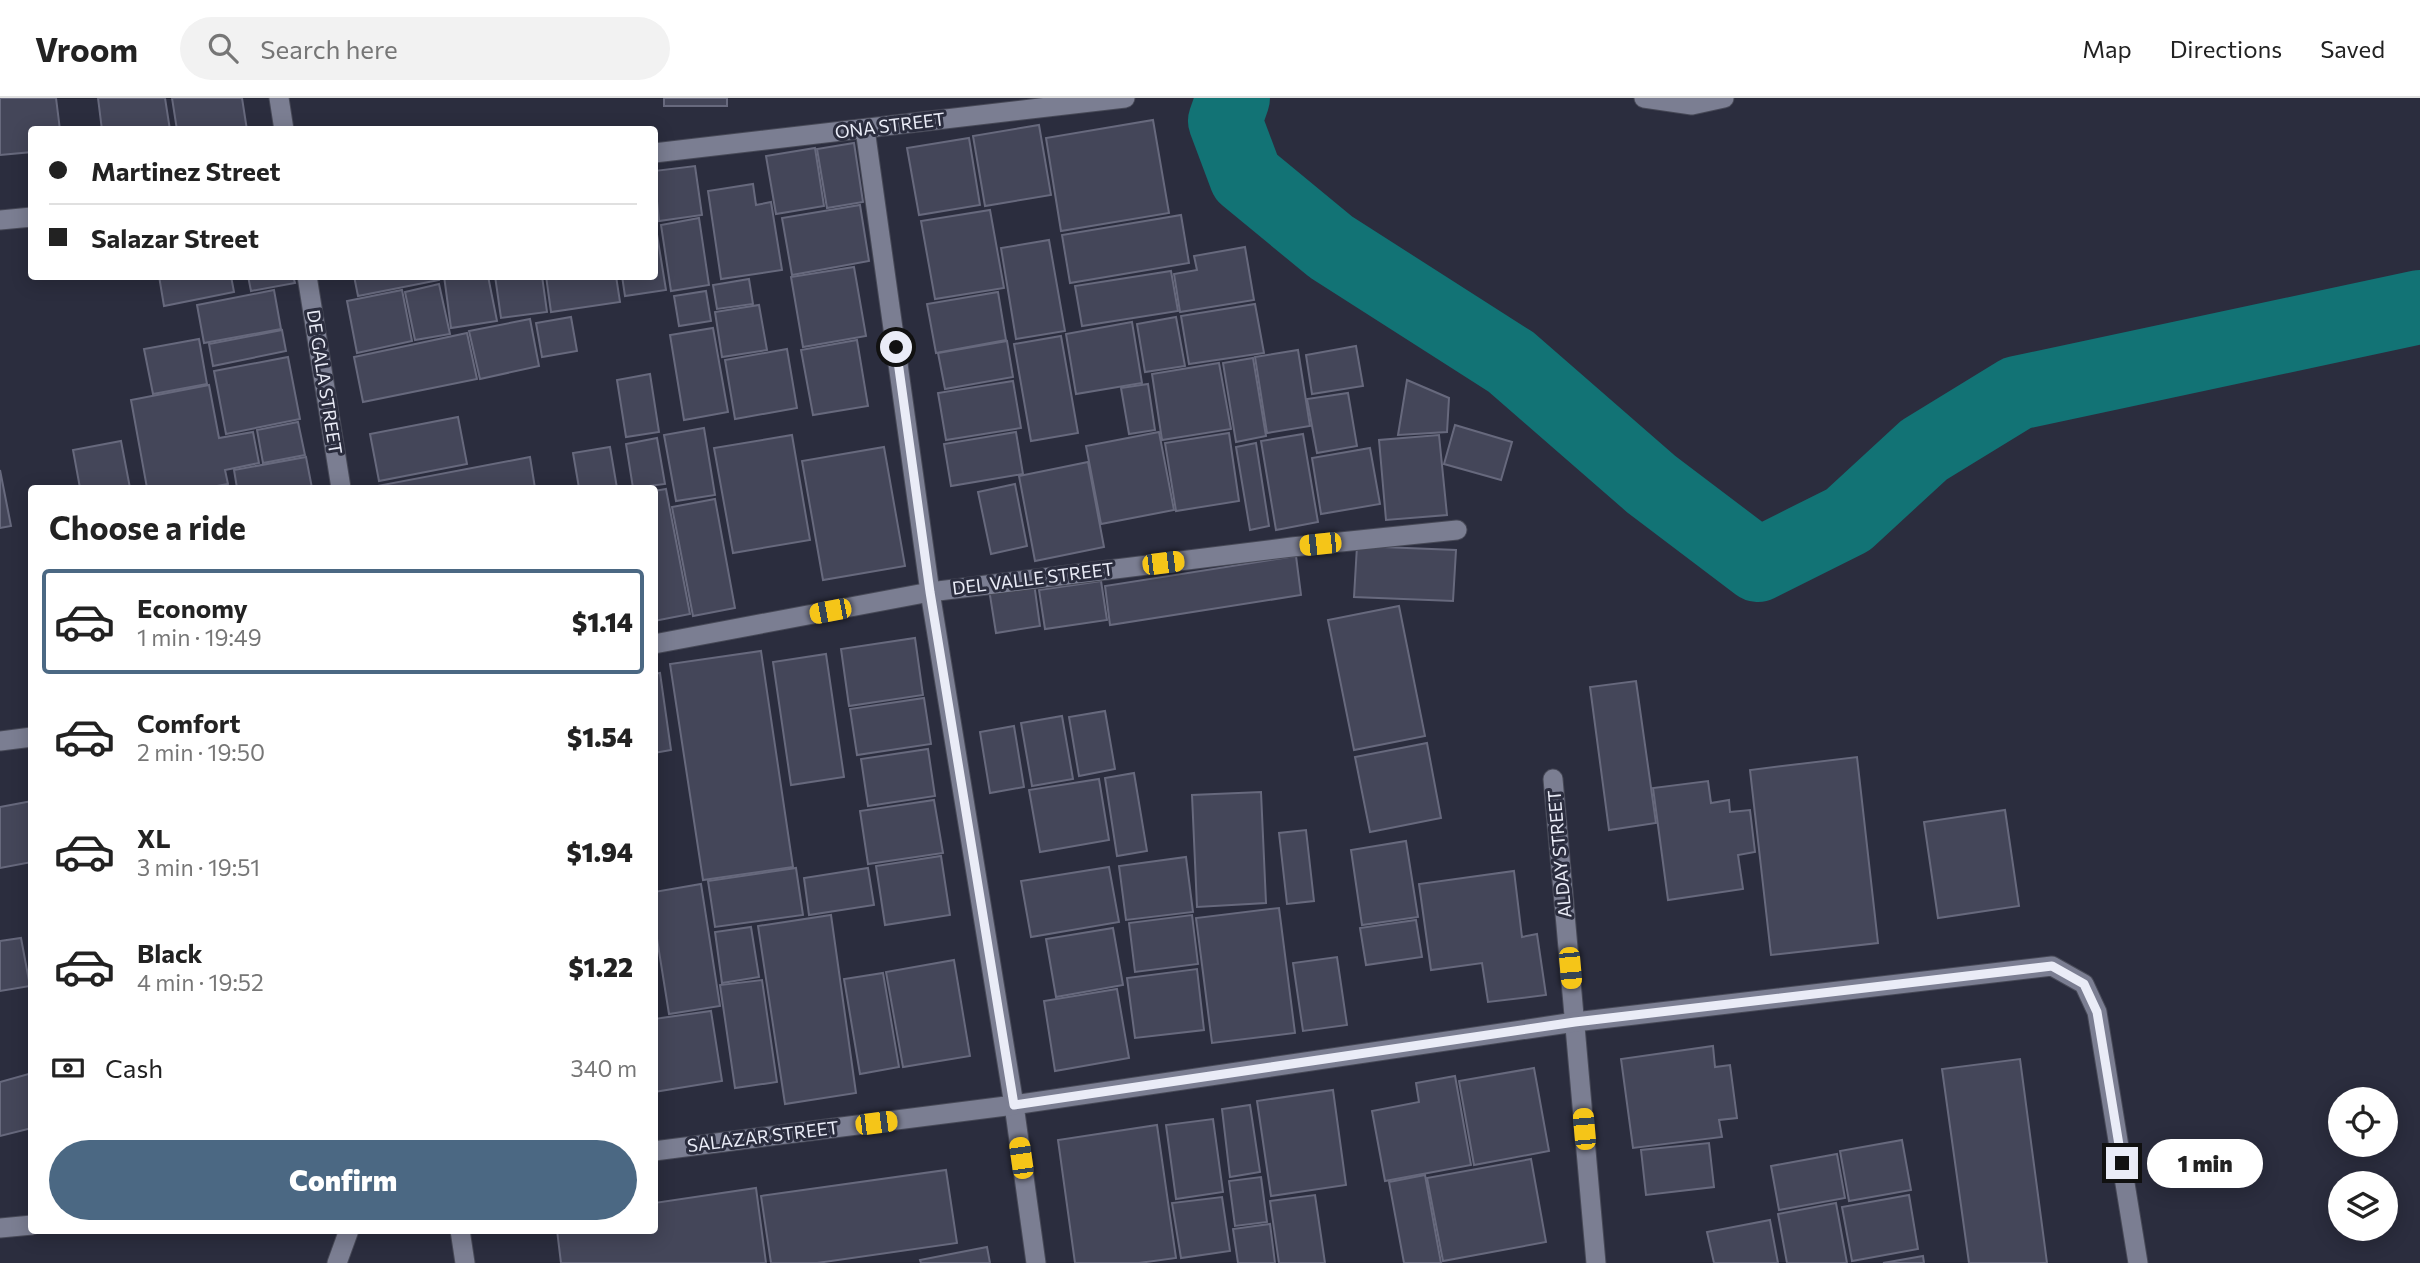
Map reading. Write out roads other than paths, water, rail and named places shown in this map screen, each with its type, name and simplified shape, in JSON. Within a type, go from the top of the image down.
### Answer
[{"type":"street","points":[[279,98],[283,126]]},
{"type":"street","name":"ONA STREET","points":[[658,153],[1121,98]]},
{"type":"street","points":[[1644,98],[1692,105],[1724,98]]},
{"type":"street","points":[[865,129],[930,592],[1014,1105],[1036,1263]]},
{"type":"street","points":[[0,220],[28,217]]},
{"type":"street","name":"DE GALA STREET","points":[[308,280],[341,485]]},
{"type":"street","name":"DEL VALLE STREET","points":[[658,643],[930,592],[1292,547],[1457,530]]},
{"type":"street","points":[[0,741],[28,738]]},
{"type":"street","name":"ALDAY STREET","points":[[1553,779],[1596,1263]]},
{"type":"street","name":"SALAZAR STREET","points":[[658,1150],[1014,1105],[1575,1022],[2052,966],[2084,984],[2097,1012],[2138,1263]]},
{"type":"street","points":[[0,1228],[28,1225]]},
{"type":"street","points":[[337,1263],[348,1234]]},
{"type":"street","points":[[461,1234],[465,1263]]},
{"type":"waterway","points":[[1233,98],[1225,121],[1246,177],[1331,247],[1511,362],[1651,484],[1758,565],[1848,520],[1924,450],[2017,393],[2420,307]]}]
